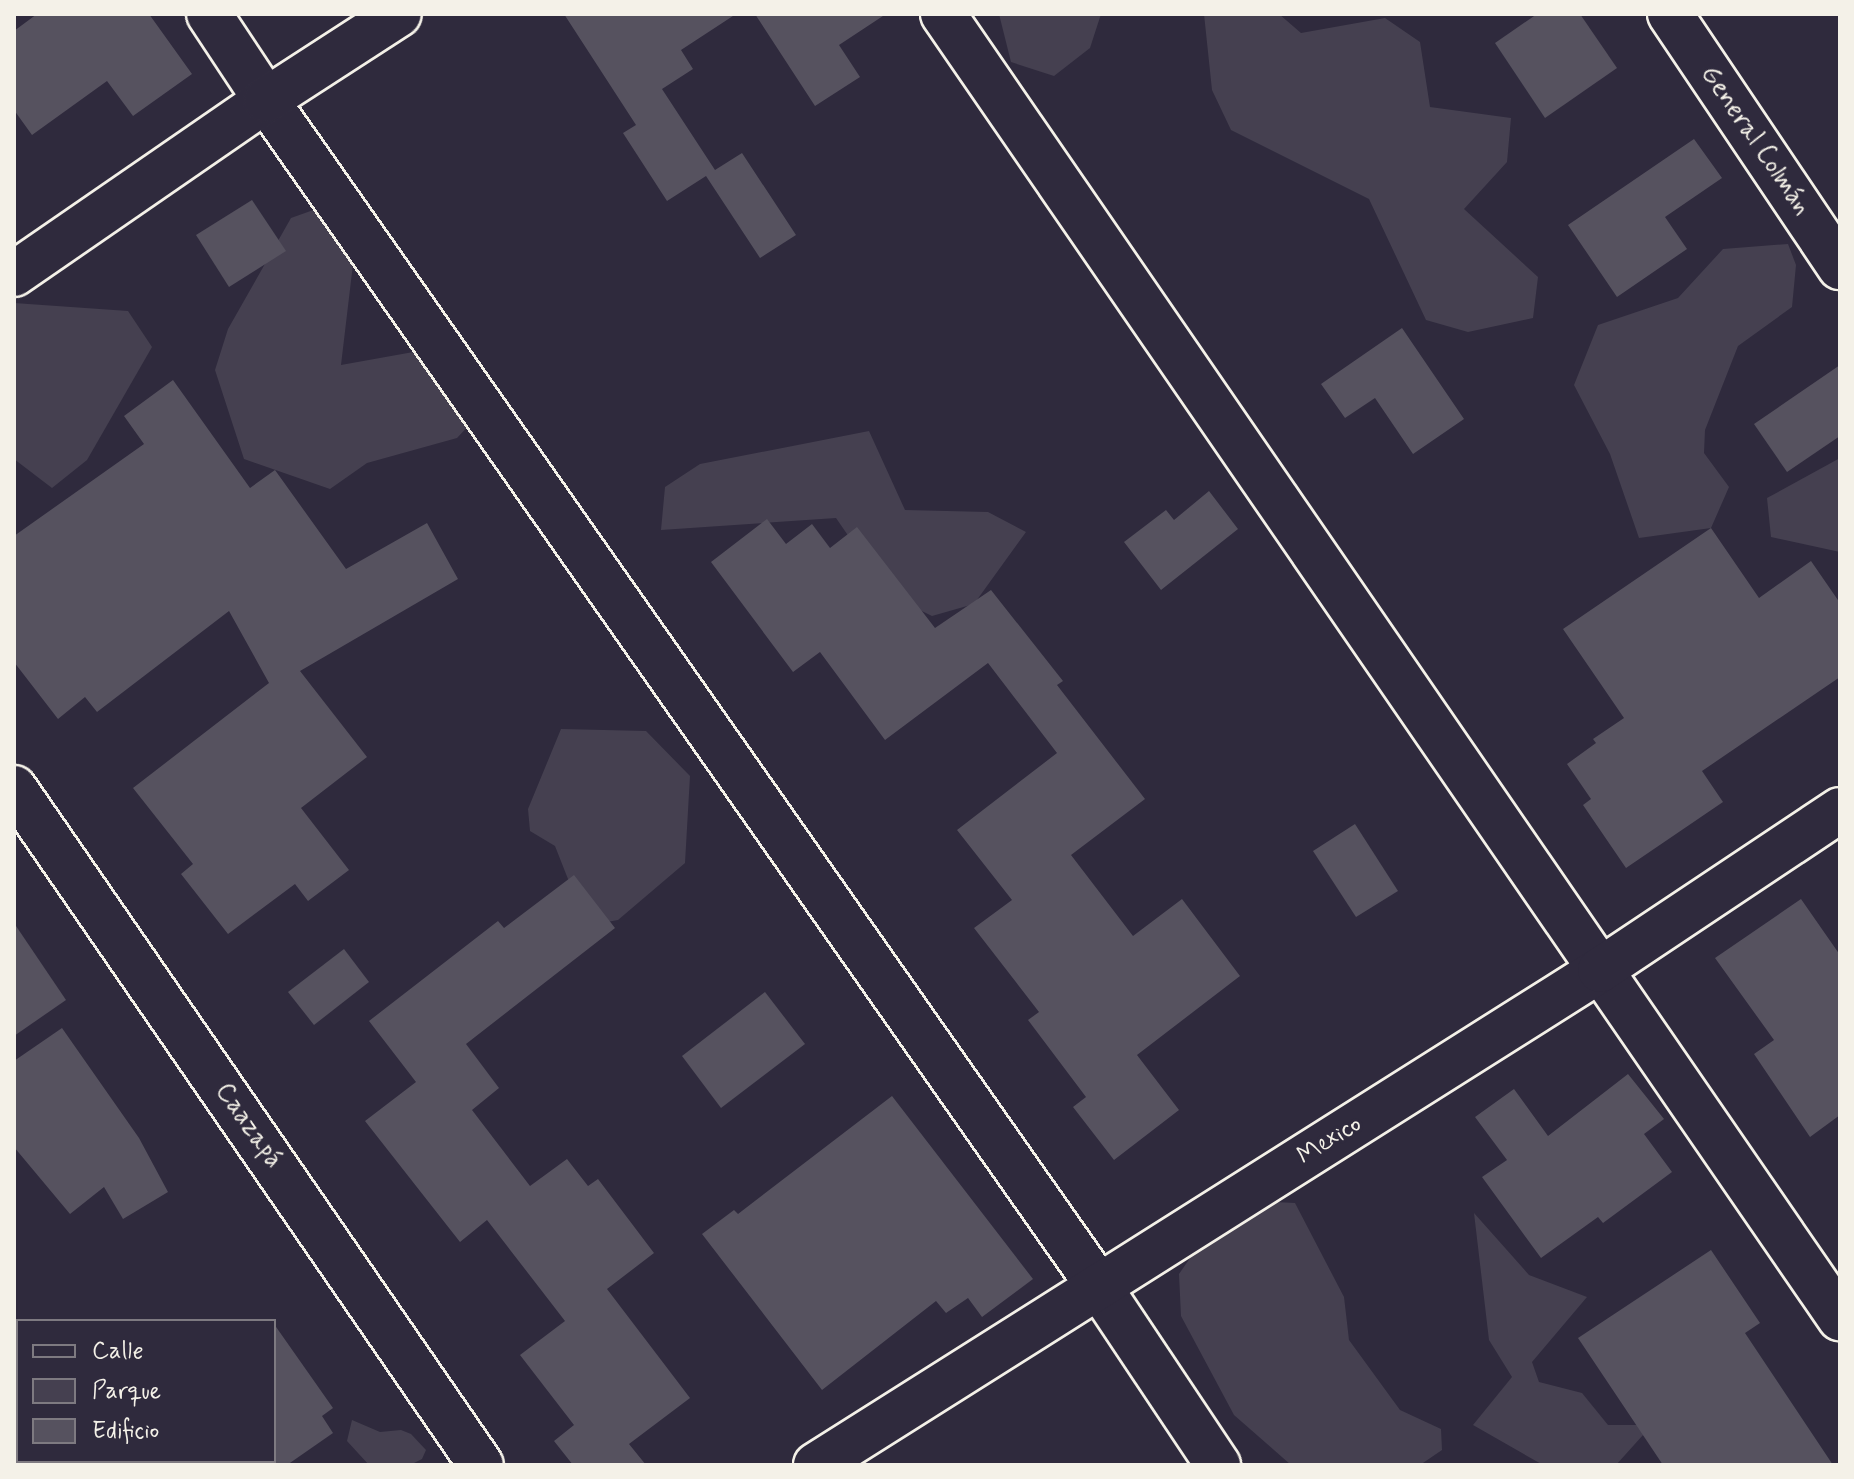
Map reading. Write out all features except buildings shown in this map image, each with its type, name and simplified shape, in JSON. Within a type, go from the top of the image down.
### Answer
[{"type":"street","points":[[209,14],[266,100],[1100,1288],[1218,1465]]},
{"type":"street","points":[[14,274],[266,100],[399,14]]},
{"type":"street","points":[[943,14],[1840,1318]]},
{"type":"street","name":"General Colmán","points":[[1670,14],[1840,267]]},
{"type":"street","name":"Caazapá","points":[[14,788],[481,1465]]},
{"type":"street","name":"Mexico","points":[[816,1465],[1600,970],[1840,810]]},
{"type":"green space","points":[[999,14],[1101,14],[1090,48],[1054,76],[1011,62]]},
{"type":"green space","points":[[1204,14],[1279,14],[1301,33],[1385,18],[1420,42],[1430,107],[1511,118],[1507,162],[1464,209],[1538,277],[1533,318],[1468,332],[1426,320],[1369,199],[1231,130],[1212,90]]},
{"type":"green space","points":[[333,203],[356,239],[341,365],[430,349],[488,405],[457,438],[367,463],[330,489],[244,459],[215,370],[228,329],[291,218]]},
{"type":"green space","points":[[1788,244],[1796,265],[1792,307],[1738,346],[1705,430],[1704,453],[1729,487],[1711,528],[1639,538],[1610,454],[1574,385],[1598,325],[1678,298],[1723,249]]},
{"type":"green space","points":[[14,303],[128,311],[152,347],[87,460],[52,488],[14,459]]},
{"type":"green space","points":[[869,431],[905,510],[988,512],[1026,532],[974,604],[932,616],[889,595],[836,518],[661,530],[665,487],[700,464]]},
{"type":"green space","points":[[1840,458],[1840,552],[1771,537],[1767,498]]},
{"type":"green space","points":[[561,729],[646,731],[690,776],[685,863],[618,920],[596,924],[579,907],[555,846],[530,831],[528,809]]},
{"type":"green space","points":[[1254,1201],[1295,1203],[1344,1297],[1349,1340],[1400,1410],[1441,1429],[1442,1450],[1420,1465],[1291,1465],[1234,1415],[1181,1316],[1179,1274],[1217,1219]]},
{"type":"green space","points":[[1474,1213],[1529,1275],[1587,1297],[1532,1362],[1539,1382],[1582,1393],[1608,1425],[1652,1425],[1616,1465],[1543,1465],[1473,1425],[1512,1377],[1489,1340]]},
{"type":"green space","points":[[352,1420],[380,1432],[401,1430],[411,1434],[426,1450],[422,1459],[410,1465],[369,1465],[347,1441]]}]
